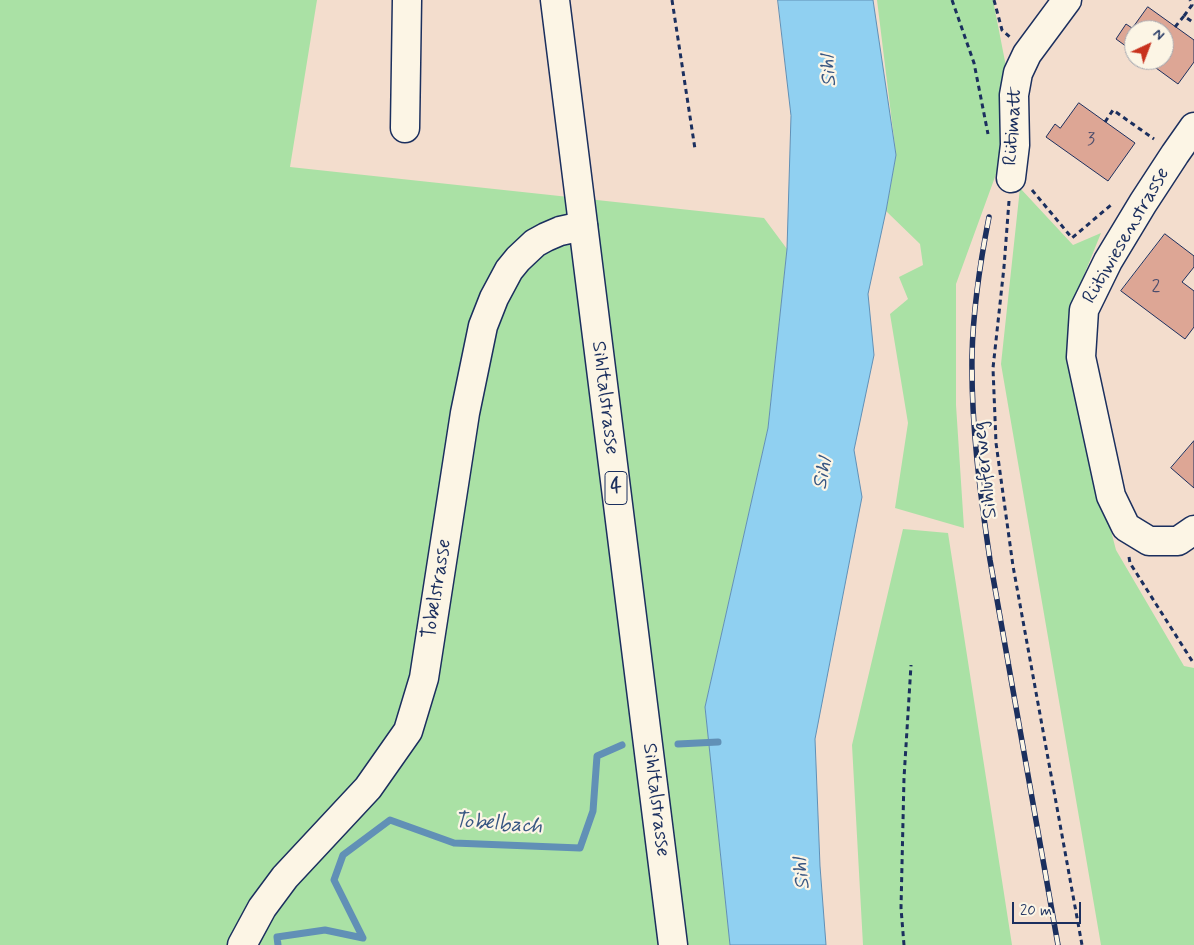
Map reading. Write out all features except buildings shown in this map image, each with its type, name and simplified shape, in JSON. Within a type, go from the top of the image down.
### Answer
[{"type":"street","points":[[406,0],[406,128]]},
{"type":"street","name":"Sihltalstrasse","points":[[555,0],[673,945]]},
{"type":"street","name":"Rütimatt","points":[[1011,178],[1015,145],[1014,95],[1018,73],[1027,54],[1067,0]]},
{"type":"street","name":"Rütiwiesenstrasse","points":[[1126,527],[1111,496],[1081,357],[1084,310],[1108,261],[1143,203],[1194,126]]},
{"type":"street","name":"Tobelstrasse","points":[[242,945],[262,908],[285,877],[368,788],[408,731],[424,678],[465,413],[483,326],[494,298],[509,270],[518,259],[535,243],[546,237],[560,231],[583,226]]},
{"type":"street","points":[[1126,527],[1149,541],[1178,542],[1194,530]]},
{"type":"path","points":[[672,0],[695,149]]},
{"type":"path","points":[[952,0],[974,64],[988,138]]},
{"type":"path","points":[[994,0],[1002,30],[1027,54]]},
{"type":"path","points":[[1175,27],[1192,5],[1190,0]]},
{"type":"path","points":[[1184,16],[1194,23]]},
{"type":"path","points":[[1105,122],[1113,110],[1160,143]]},
{"type":"path","points":[[1011,178],[1030,188],[1072,238],[1114,203]]},
{"type":"path","name":"Sihluferweg","points":[[1011,178],[1004,268],[993,368],[996,443],[1013,566],[1082,945]]},
{"type":"path","points":[[1126,527],[1130,563],[1194,664]]},
{"type":"path","points":[[904,945],[901,908],[904,778],[911,665]]},
{"type":"green space","points":[[0,0],[317,0],[290,167],[764,218],[787,249],[768,428],[705,707],[730,945],[0,945]]},
{"type":"green space","points":[[877,0],[993,0],[1010,87],[1003,155],[956,284],[956,405],[964,528],[895,508],[908,423],[890,314],[908,299],[899,277],[923,265],[920,244],[886,211],[896,155]]},
{"type":"green space","points":[[1020,188],[1073,245],[1101,233],[1072,305],[1067,362],[1116,550],[1184,666],[1194,668],[1194,945],[1101,945],[1001,364]]},
{"type":"green space","points":[[903,529],[948,533],[1012,945],[863,945],[852,745]]},
{"type":"water","name":"Sihl","points":[[778,0],[873,0],[896,155],[868,294],[874,355],[854,450],[862,497],[815,739],[820,866],[826,945],[730,945],[705,707],[768,428],[787,249],[791,116]]},
{"type":"waterway","name":"Tobelbach","points":[[678,744],[718,742]]},
{"type":"waterway","name":"Tobelbach","points":[[278,945],[277,937],[325,930],[363,938],[334,880],[343,855],[390,820],[454,843],[580,848],[593,811],[597,756],[622,745]]},
{"type":"railway","points":[[989,217],[978,286],[972,356],[973,408],[977,459],[990,560],[1058,945]]}]
